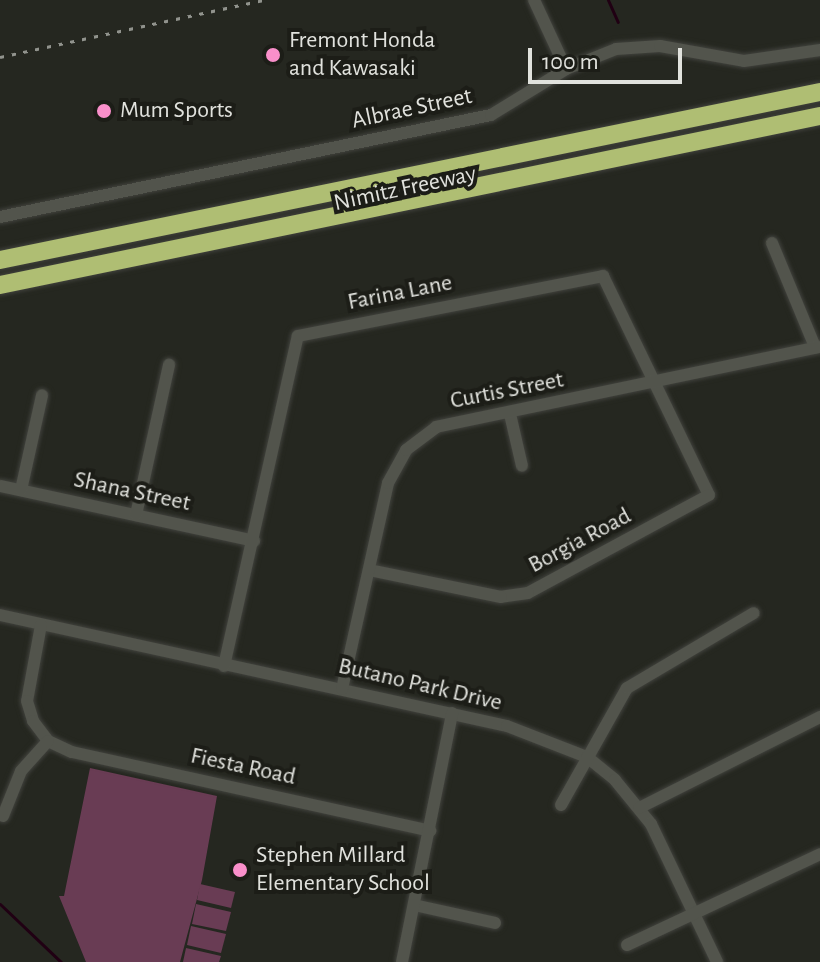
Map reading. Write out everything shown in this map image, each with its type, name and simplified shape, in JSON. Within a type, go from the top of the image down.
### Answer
[{"type":"highway","name":"Nimitz Freeway","points":[[0,260],[820,92]]},
{"type":"highway","points":[[0,285],[820,116]]},
{"type":"highway","name":"Nimitz Freeway","points":[[0,297],[820,128]]},
{"type":"street","points":[[534,0],[566,69]]},
{"type":"street","name":"Albrae Street","points":[[0,217],[491,115],[566,69],[637,46],[744,61],[820,50]]},
{"type":"street","points":[[772,243],[818,347]]},
{"type":"street","name":"Farina Lane","points":[[224,666],[298,336],[603,276],[658,384],[709,495]]},
{"type":"street","name":"Curtis Street","points":[[342,689],[388,483],[406,450],[436,427],[658,384],[818,347]]},
{"type":"street","points":[[136,515],[169,365]]},
{"type":"street","points":[[21,490],[42,395]]},
{"type":"street","points":[[510,414],[522,466]]},
{"type":"street","name":"Shana Street","points":[[0,486],[254,541]]},
{"type":"street","name":"Borgia Road","points":[[370,570],[501,597],[528,593],[709,495]]},
{"type":"street","points":[[561,805],[627,688],[643,675],[754,613]]},
{"type":"street","name":"Butano Park Drive","points":[[0,615],[507,726],[587,757],[639,808],[717,962]]},
{"type":"street","points":[[3,816],[21,771],[48,741],[33,721],[27,701],[41,625]]},
{"type":"street","points":[[402,962],[452,713]]},
{"type":"street","points":[[639,808],[820,717]]},
{"type":"street","name":"Fiesta Road","points":[[48,741],[72,752],[430,831]]},
{"type":"street","points":[[627,945],[820,854]]},
{"type":"street","points":[[414,905],[495,923]]},
{"type":"shaded area","points":[[90,768],[217,796],[202,880],[180,962],[86,962],[59,896],[64,896]]},
{"type":"shaded area","points":[[200,884],[235,892],[231,908],[197,900]]},
{"type":"shaded area","points":[[196,904],[231,912],[226,931],[192,924]]},
{"type":"shaded area","points":[[191,926],[226,934],[221,953],[187,945]]},
{"type":"shaded area","points":[[186,948],[221,956],[219,962],[183,962]]},
{"type":"waterway","points":[[608,0],[618,22]]},
{"type":"waterway","points":[[0,904],[61,962]]},
{"type":"railway","points":[[0,57],[264,0]]},
{"type":"place","name":"Fremont Honda and Kawasaki","points":[[273,55]]},
{"type":"place","name":"Mum Sports","points":[[104,111]]},
{"type":"place","name":"Stephen Millard Elementary School","points":[[240,870]]}]
